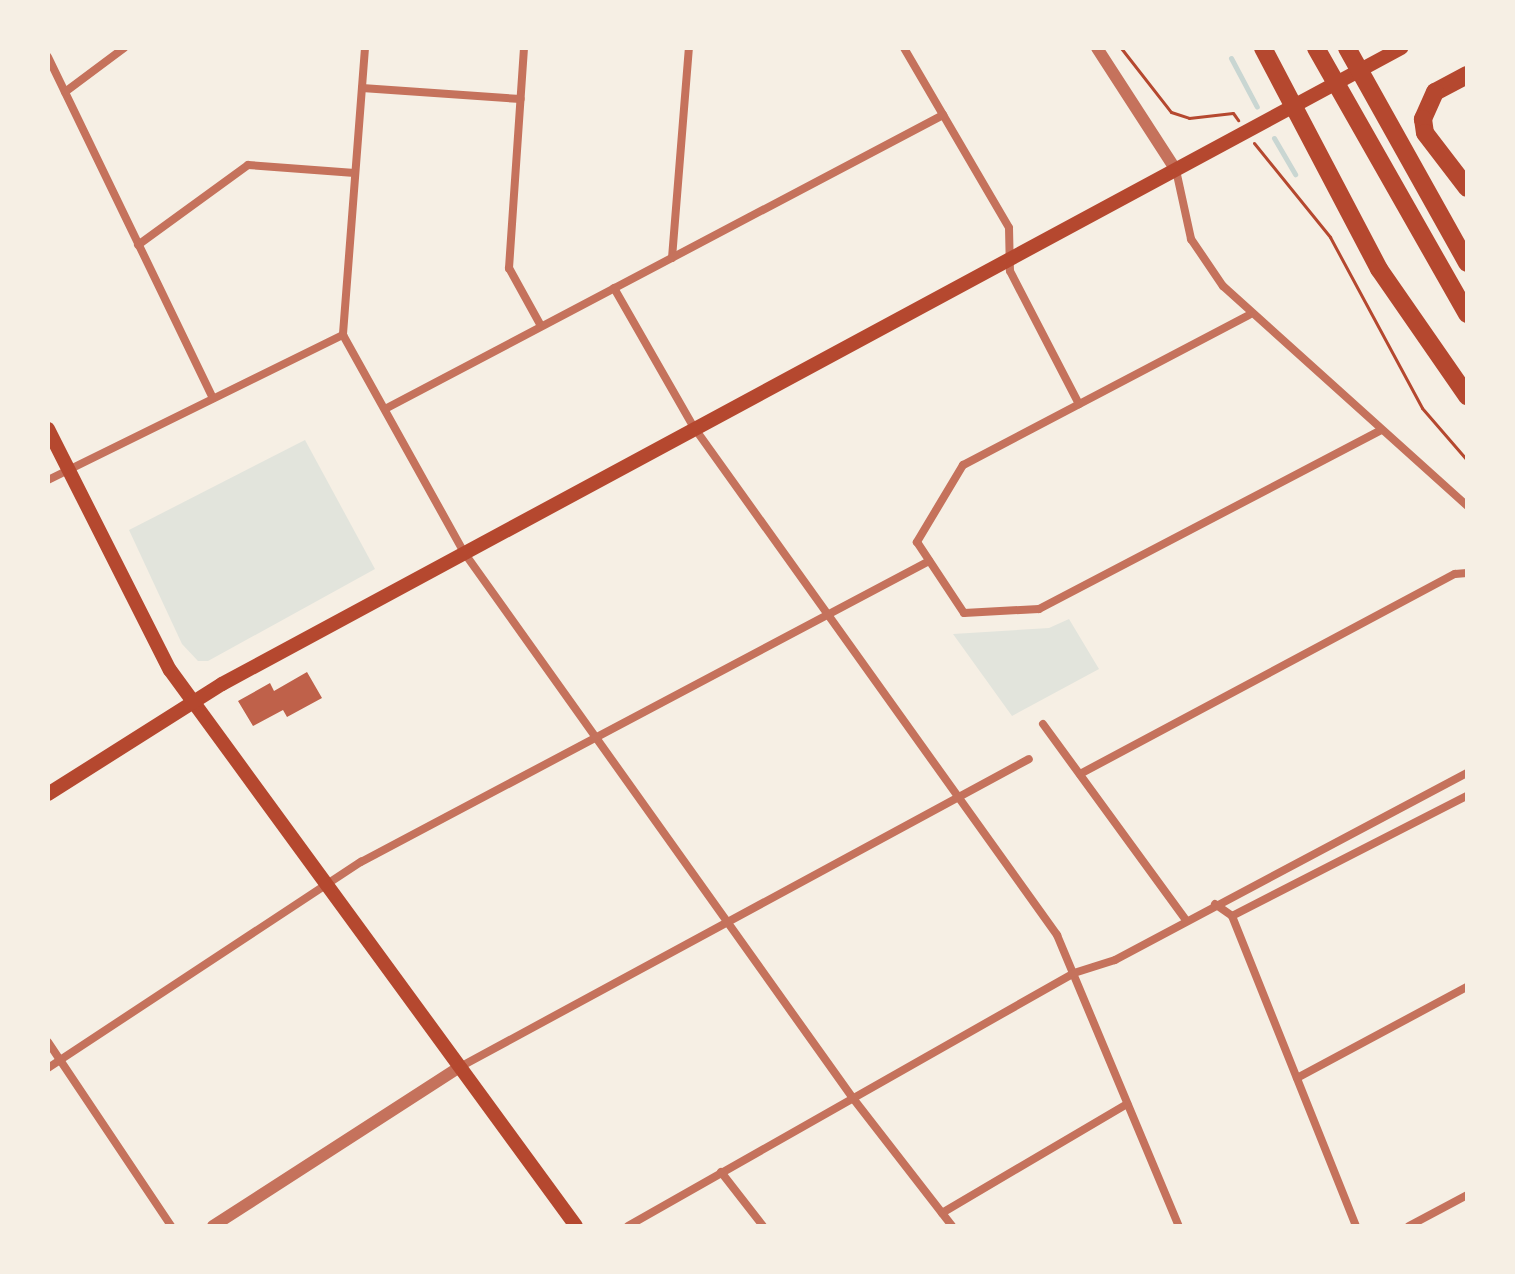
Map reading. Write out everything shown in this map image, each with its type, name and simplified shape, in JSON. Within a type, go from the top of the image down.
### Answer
[{"type":"highway","points":[[1263,48],[1379,269],[1467,396]]},
{"type":"highway","points":[[1347,48],[1467,263]]},
{"type":"highway","points":[[1317,50],[1467,314]]},
{"type":"highway","points":[[1467,75],[1435,92],[1423,119],[1425,133],[1467,188]]},
{"type":"main road","points":[[48,794],[193,701],[463,551],[1008,258],[1295,109],[1401,48]]},
{"type":"main road","points":[[48,429],[142,622],[193,701],[576,1226]]},
{"type":"street","points":[[65,92],[124,48]]},
{"type":"street","points":[[365,48],[343,335],[463,551],[852,1097],[952,1226]]},
{"type":"street","points":[[524,48],[509,268],[541,326]]},
{"type":"street","points":[[672,258],[689,48]]},
{"type":"street","points":[[904,48],[1009,228],[1008,258],[1015,283],[1079,404]]},
{"type":"street","points":[[1097,48],[1176,170],[1191,239],[1249,315],[1467,506]]},
{"type":"street","points":[[48,57],[213,398]]},
{"type":"street","points":[[362,88],[521,99]]},
{"type":"street","points":[[385,409],[943,115]]},
{"type":"street","points":[[138,245],[248,165],[355,173]]},
{"type":"street","points":[[614,288],[693,426],[961,796],[1057,935],[1179,1226]]},
{"type":"street","points":[[1249,315],[963,465],[917,542],[964,613],[1039,609],[1381,430]]},
{"type":"street","points":[[48,480],[343,335]]},
{"type":"street","points":[[48,1068],[326,884],[596,734],[929,561]]},
{"type":"street","points":[[1080,774],[1455,574],[1467,573]]},
{"type":"street","points":[[1043,724],[1186,920]]},
{"type":"street","points":[[213,1226],[458,1068],[1029,759]]},
{"type":"street","points":[[628,1226],[1074,973],[1115,960],[1215,904],[1467,773]]},
{"type":"street","points":[[1232,916],[1467,796]]},
{"type":"street","points":[[1215,904],[1232,916],[1356,1226]]},
{"type":"street","points":[[1297,1078],[1467,987]]},
{"type":"street","points":[[48,1042],[171,1226]]},
{"type":"street","points":[[942,1213],[1127,1104]]},
{"type":"street","points":[[721,1172],[763,1226]]},
{"type":"street","points":[[1409,1226],[1467,1195]]},
{"type":"path","points":[[1121,48],[1171,112],[1189,118],[1233,113],[1330,237],[1422,408],[1467,460]]},
{"type":"shaded area","points":[[305,440],[375,569],[208,661],[198,661],[182,644],[129,530]]},
{"type":"shaded area","points":[[1069,619],[1099,669],[1012,716],[953,634],[1049,628]]},
{"type":"building","points":[[307,672],[322,698],[287,717],[283,710],[253,726],[238,701],[270,683],[274,691]]},
{"type":"waterway","points":[[1231,58],[1257,107]]},
{"type":"waterway","points":[[1274,138],[1295,174]]}]
